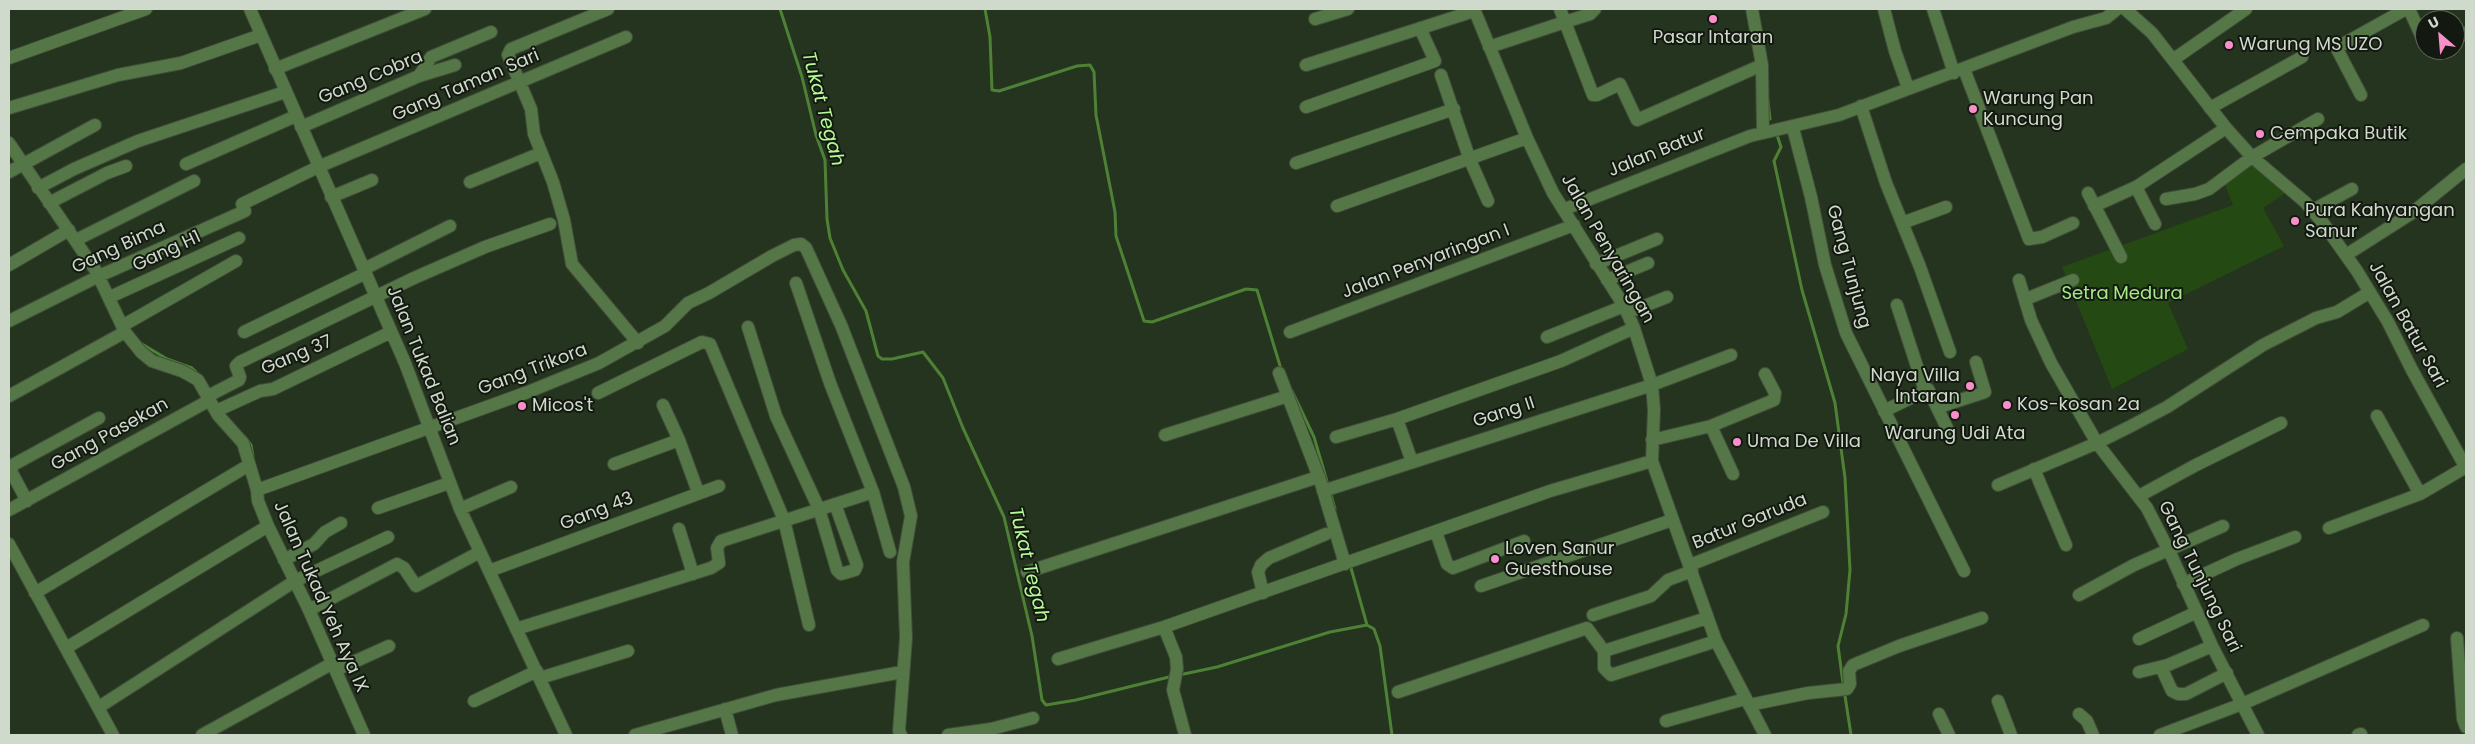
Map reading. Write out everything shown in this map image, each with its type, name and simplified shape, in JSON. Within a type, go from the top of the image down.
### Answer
[{"type":"street","points":[[9,58],[146,9]]},
{"type":"street","name":"Jalan Tukad Balian","points":[[250,9],[414,385],[460,509],[566,735]]},
{"type":"street","points":[[275,69],[425,9]]},
{"type":"street","points":[[608,9],[582,13],[511,50],[508,55],[531,109],[534,134],[553,182],[564,220],[572,264],[638,343]]},
{"type":"street","points":[[1315,19],[1348,9]]},
{"type":"street","points":[[1560,9],[1593,94],[1597,95],[1620,84],[1637,120],[1762,65]]},
{"type":"street","points":[[1489,47],[1590,14],[1596,9]]},
{"type":"street","points":[[1752,9],[1762,65],[1763,133]]},
{"type":"street","points":[[1884,9],[1895,51],[1908,88]]},
{"type":"street","points":[[1933,9],[2029,239],[2042,237],[2073,223]]},
{"type":"street","name":"Jalan Batur","points":[[1565,209],[1698,156],[1763,133],[1816,122],[1959,71],[2073,27],[2106,18],[2116,9]]},
{"type":"street","points":[[2174,59],[2246,9]]},
{"type":"street","points":[[2360,95],[2337,49],[2408,9],[2415,23]]},
{"type":"street","points":[[1306,65],[1474,10]]},
{"type":"street","name":"Jalan Penyaringan","points":[[1474,10],[1527,138],[1553,193],[1565,209],[1596,264],[1625,309],[1634,328],[1652,385],[1654,410],[1652,462],[1716,641],[1765,735]]},
{"type":"street","name":"Jalan Batur Sari","points":[[2134,11],[2174,59],[2226,128],[2252,157],[2313,210],[2346,255],[2370,292],[2466,468]]},
{"type":"street","points":[[1306,107],[1435,61],[1420,28]]},
{"type":"street","points":[[419,76],[431,57],[490,32]]},
{"type":"street","points":[[9,108],[118,74],[181,63],[261,35]]},
{"type":"street","name":"Gang Taman Sari","points":[[245,211],[242,204],[318,167],[626,37]]},
{"type":"street","points":[[2210,108],[2302,57]]},
{"type":"street","name":"Gang Cobra","points":[[186,164],[419,76],[456,64]]},
{"type":"street","points":[[1441,76],[1454,109],[1470,160],[1488,201]]},
{"type":"street","points":[[38,188],[74,168],[138,141],[285,92]]},
{"type":"street","points":[[1861,106],[1886,183],[1950,352]]},
{"type":"street","points":[[1296,163],[1454,109]]},
{"type":"street","points":[[2166,199],[2196,194],[2209,189],[2252,157],[2318,119]]},
{"type":"street","points":[[9,172],[94,125]]},
{"type":"street","name":"Gang Tunjung","points":[[1793,128],[1835,301],[1846,333],[1964,571]]},
{"type":"street","points":[[2094,206],[2136,187],[2226,128]]},
{"type":"street","points":[[1337,206],[1470,160],[1527,138]]},
{"type":"street","name":"Jalan Tukad Yeh Aya IX","points":[[9,143],[22,165],[99,276],[123,329],[141,352],[152,360],[194,377],[243,443],[257,490],[258,501],[268,526],[309,610],[364,735]]},
{"type":"street","points":[[470,182],[541,153]]},
{"type":"street","points":[[49,203],[107,173],[126,166]]},
{"type":"street","points":[[2346,255],[2412,213],[2466,169]]},
{"type":"street","points":[[331,197],[372,180]]},
{"type":"street","points":[[9,265],[194,181]]},
{"type":"street","points":[[2136,187],[2155,224]]},
{"type":"street","points":[[2313,210],[2352,189]]},
{"type":"street","points":[[2088,193],[2121,257]]},
{"type":"street","points":[[1902,223],[1946,207]]},
{"type":"street","name":"Gang Bima","points":[[9,321],[99,276],[245,211]]},
{"type":"street","points":[[211,402],[240,380],[236,368],[238,363],[376,295],[485,247],[550,224]]},
{"type":"street","name":"Jalan Penyaringan I","points":[[1290,332],[1574,225]]},
{"type":"street","points":[[244,332],[450,226]]},
{"type":"street","name":"Gang H1","points":[[110,297],[238,238]]},
{"type":"street","points":[[1596,264],[1656,239]]},
{"type":"street","name":"Gang Trikora","points":[[257,490],[429,428],[599,363],[638,343],[664,326],[688,303],[709,293],[772,256],[794,245],[801,244],[806,248],[841,325],[904,487],[911,516],[903,562],[906,638],[902,672]]},
{"type":"street","points":[[9,396],[236,261]]},
{"type":"street","points":[[1607,280],[1648,263]]},
{"type":"street","name":"Gang Tunjung Sari","points":[[2020,280],[2031,320],[2051,363],[2097,443],[2139,496],[2168,549],[2212,646],[2258,735]]},
{"type":"street","points":[[2026,299],[2073,280]]},
{"type":"street","points":[[796,283],[830,383],[873,492],[890,552]]},
{"type":"street","points":[[1998,485],[2097,443],[2166,407],[2263,345],[2316,318],[2337,312],[2370,292]]},
{"type":"street","points":[[1547,337],[1625,309],[1667,297]]},
{"type":"street","points":[[1897,305],[1925,391]]},
{"type":"street","points":[[748,327],[776,416],[819,509],[837,570],[841,574],[855,570],[857,565],[834,504]]},
{"type":"street","points":[[1336,437],[1396,419],[1560,361],[1634,328]]},
{"type":"street","name":"Gang 37","points":[[211,402],[260,390],[273,389],[391,332]]},
{"type":"street","points":[[598,393],[702,342],[708,342],[784,520],[810,625]]},
{"type":"street","name":"Gang II","points":[[1328,490],[1652,385],[1731,354]]},
{"type":"street","points":[[1939,407],[1986,392],[1976,362]]},
{"type":"street","points":[[1279,373],[1318,477],[1328,490],[1345,564]]},
{"type":"street","points":[[1652,440],[1711,426],[1774,400],[1774,393],[1764,374]]},
{"type":"street","points":[[1884,411],[1928,389],[1939,407],[1948,430]]},
{"type":"street","points":[[1165,435],[1288,396]]},
{"type":"street","name":"Gang Pasekan","points":[[9,510],[211,402]]},
{"type":"street","points":[[663,404],[679,440],[698,492]]},
{"type":"street","points":[[2377,416],[2420,494]]},
{"type":"street","points":[[27,500],[12,473],[13,464],[99,418]]},
{"type":"street","points":[[1396,419],[1412,462]]},
{"type":"street","points":[[2139,496],[2196,465],[2281,423]]},
{"type":"street","points":[[1711,426],[1733,474]]},
{"type":"street","points":[[614,464],[679,440]]},
{"type":"street","points":[[1058,660],[1164,627],[1263,593],[1550,491],[1652,462]]},
{"type":"street","points":[[35,593],[249,465]]},
{"type":"street","points":[[2329,528],[2420,494],[2466,468]]},
{"type":"street","points":[[2034,469],[2066,545]]},
{"type":"street","points":[[1027,572],[1318,477]]},
{"type":"street","points":[[378,508],[449,483]]},
{"type":"street","name":"Gang 43","points":[[489,571],[698,492],[719,486]]},
{"type":"street","points":[[460,509],[511,487]]},
{"type":"street","points":[[516,629],[718,565],[720,560],[717,548],[721,541],[873,492]]},
{"type":"street","name":"Batur Garuda","points":[[1593,615],[1651,596],[1668,580],[1691,568],[1823,512]]},
{"type":"street","points":[[1482,586],[1672,520]]},
{"type":"street","points":[[284,560],[314,544],[325,532],[342,523]]},
{"type":"street","points":[[66,648],[268,526]]},
{"type":"street","points":[[2079,595],[2168,549],[2223,526]]},
{"type":"street","points":[[679,529],[693,574]]},
{"type":"street","points":[[1436,532],[1447,564],[1453,568],[1524,542]]},
{"type":"street","points":[[1263,593],[1258,572],[1261,564],[1269,558],[1326,534]]},
{"type":"street","points":[[99,707],[295,581],[388,537]]},
{"type":"street","points":[[2183,584],[2245,556],[2295,537]]},
{"type":"street","points":[[9,544],[113,735]]},
{"type":"street","points":[[309,610],[397,564],[404,568],[416,586],[480,552]]},
{"type":"street","points":[[2139,639],[2197,612]]},
{"type":"street","points":[[1604,651],[1707,618]]},
{"type":"street","points":[[1666,721],[1747,702],[1847,689],[1850,684],[1849,671],[1853,665],[1899,646],[1982,618]]},
{"type":"street","points":[[2160,735],[2242,704],[2423,625]]},
{"type":"street","points":[[1164,627],[1176,657],[1177,670],[1174,690],[1186,735]]},
{"type":"street","points":[[1398,692],[1587,628],[1604,651],[1604,668],[1612,675],[1716,641]]},
{"type":"street","points":[[2457,638],[2463,719],[2466,728]]},
{"type":"street","points":[[202,735],[334,667],[389,646]]},
{"type":"street","points":[[2139,672],[2152,667],[2161,667],[2212,646]]},
{"type":"street","points":[[474,701],[538,675],[628,651]]},
{"type":"street","points":[[2161,667],[2172,691],[2178,694],[2186,694],[2227,673]]},
{"type":"street","points":[[635,735],[776,695],[902,672],[900,735]]},
{"type":"street","points":[[1998,701],[2011,735]]},
{"type":"street","points":[[725,709],[732,735]]},
{"type":"street","points":[[1939,714],[1949,735]]},
{"type":"street","points":[[2079,714],[2087,721],[2093,735]]},
{"type":"street","points":[[948,735],[1003,727],[1033,718]]},
{"type":"green space","name":"Setra Medura","points":[[2249,160],[2287,192],[2263,208],[2284,246],[2168,303],[2188,349],[2112,389],[2062,267],[2233,205],[2222,177]]},
{"type":"waterway","name":"Tukat Tegah","points":[[780,9],[802,77],[816,135],[825,160],[827,219],[830,238],[843,270],[866,311],[878,356],[882,359],[892,359],[923,352],[943,378],[963,428],[1004,517],[1032,636],[1042,700],[1046,705],[1076,700],[1173,676]]},
{"type":"waterway","points":[[985,9],[990,37],[992,90],[999,91],[1077,66],[1090,65],[1094,72],[1096,115],[1115,212],[1116,236],[1144,321],[1152,322],[1246,289],[1257,290],[1281,369]]},
{"type":"waterway","points":[[1768,101],[1770,119]]},
{"type":"waterway","points":[[1776,132],[1781,147],[1774,161],[1802,290],[1835,403],[1845,478],[1850,570],[1846,614],[1838,646],[1843,683]]},
{"type":"waterway","points":[[142,344],[167,359],[192,368],[197,373]]},
{"type":"waterway","points":[[1292,391],[1314,437],[1328,485]]},
{"type":"waterway","points":[[245,437],[251,445],[253,456]]},
{"type":"waterway","points":[[1330,491],[1335,509]]},
{"type":"waterway","points":[[1351,568],[1367,625]]},
{"type":"waterway","name":"Tukat Tegah","points":[[1179,675],[1217,667],[1330,632],[1367,625],[1374,629],[1380,646],[1392,735]]},
{"type":"waterway","points":[[1845,696],[1851,735]]},
{"type":"place","name":"Pasar Intaran","points":[[1713,19]]},
{"type":"place","name":"Warung MS UZO","points":[[2229,45]]},
{"type":"place","name":"Warung Pan Kuncung","points":[[1973,109]]},
{"type":"place","name":"Cempaka Butik","points":[[2260,134]]},
{"type":"place","name":"Pura Kahyangan Sanur","points":[[2295,221]]},
{"type":"place","name":"Naya Villa Intaran","points":[[1970,386]]},
{"type":"place","name":"Kos-kosan 2a","points":[[2007,405]]},
{"type":"place","name":"Micos't","points":[[522,406]]},
{"type":"place","name":"Warung Udi Ata","points":[[1955,415]]},
{"type":"place","name":"Uma De Villa","points":[[1737,442]]},
{"type":"place","name":"Loven Sanur Guesthouse","points":[[1495,559]]}]
